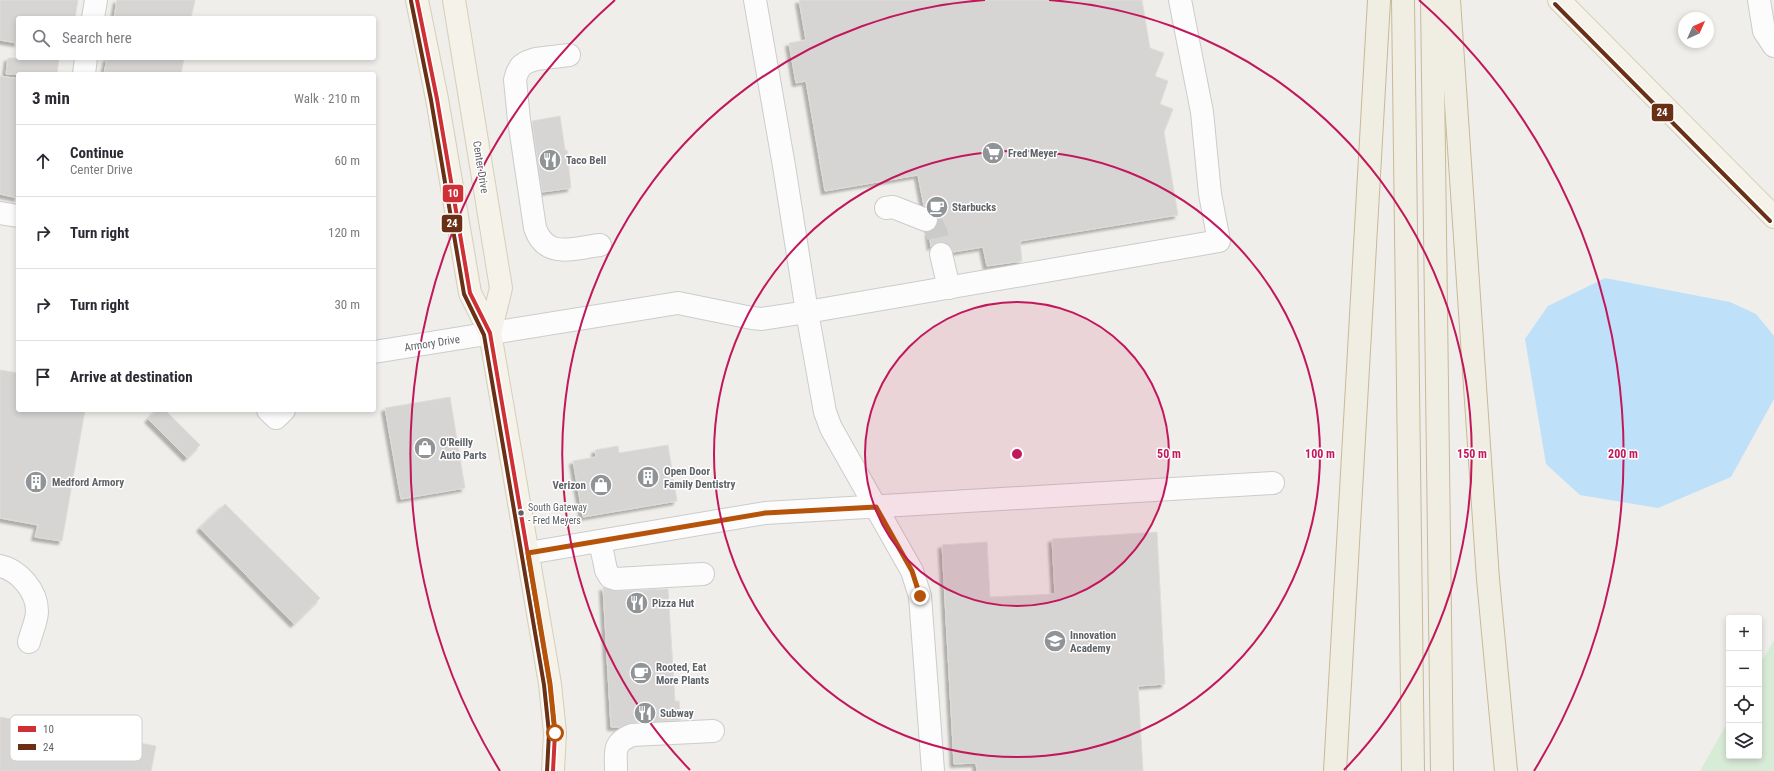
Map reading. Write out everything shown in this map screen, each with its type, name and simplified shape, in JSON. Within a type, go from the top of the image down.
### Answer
[{"type":"highway","points":[[1335,771],[1380,0]]},
{"type":"highway","points":[[1403,0],[1412,771]]},
{"type":"highway","points":[[1432,0],[1442,771]]},
{"type":"highway","points":[[1449,0],[1488,579],[1506,771]]},
{"type":"main road","name":"Center Drive","points":[[417,0],[438,99],[470,293],[490,333],[550,684],[555,733],[553,771]]},
{"type":"main road","name":"Center Drive","points":[[454,0],[501,288],[490,333]]},
{"type":"main road","points":[[1559,0],[1774,217]]},
{"type":"street","points":[[93,16],[96,0]]},
{"type":"street","points":[[755,0],[825,412],[831,428],[912,571],[920,596],[933,771]]},
{"type":"street","name":"Armory Drive","points":[[376,352],[678,303],[762,319],[1219,241],[1210,194],[1202,112],[1180,0]]},
{"type":"street","points":[[1763,2],[1764,31],[1774,46]]},
{"type":"street","points":[[569,55],[536,59],[527,62],[521,66],[515,80],[519,120],[535,228],[541,242],[553,249],[561,250],[600,245]]},
{"type":"street","points":[[84,72],[86,60]]},
{"type":"street","points":[[886,208],[893,207],[926,220]]},
{"type":"street","points":[[0,213],[16,216]]},
{"type":"street","points":[[941,254],[944,274],[949,288]]},
{"type":"street","points":[[270,412],[276,418],[282,412]]},
{"type":"street","points":[[528,553],[765,513],[1273,483]]},
{"type":"street","points":[[600,540],[606,570],[610,576],[616,579],[703,574]]},
{"type":"street","points":[[0,566],[8,568],[20,577],[31,591],[37,611],[29,642]]},
{"type":"street","points":[[616,771],[616,748],[622,740],[632,735],[713,731]]},
{"type":"green space","points":[[1774,640],[1774,771],[1700,771],[1726,725],[1726,759],[1762,759],[1762,661]]},
{"type":"water","points":[[1605,278],[1730,302],[1756,314],[1774,336],[1774,399],[1731,477],[1658,508],[1580,495],[1546,464],[1525,339],[1548,306]]},
{"type":"building","points":[[0,0],[78,0],[75,16],[16,16],[16,43],[0,40]]},
{"type":"building","points":[[117,0],[195,0],[191,16],[114,16]]},
{"type":"building","name":"Fred Meyer","points":[[799,0],[1142,0],[1150,48],[1164,53],[1155,76],[1168,81],[1160,104],[1173,109],[1164,132],[1178,215],[1020,241],[1022,261],[987,266],[983,247],[953,252],[950,246],[944,242],[938,242],[931,247],[929,232],[934,230],[937,225],[938,218],[936,212],[924,206],[918,175],[825,191],[806,81],[796,83],[789,43],[806,40]]},
{"type":"building","points":[[8,58],[16,58],[16,60],[59,60],[57,72],[16,72],[16,74],[6,74]]},
{"type":"building","points":[[107,60],[184,60],[181,72],[104,72]]},
{"type":"building","points":[[0,76],[16,79],[16,198],[0,194]]},
{"type":"building","name":"Taco Bell","points":[[560,116],[565,150],[567,150],[571,188],[542,192],[532,121]]},
{"type":"building","name":"Medford Armory","points":[[0,370],[16,373],[16,412],[85,412],[62,541],[35,537],[38,525],[0,518]]},
{"type":"building","name":"O'Reilly Auto Parts","points":[[450,397],[465,488],[401,499],[385,408]]},
{"type":"building","points":[[155,412],[167,412],[200,445],[187,458],[148,419]]},
{"type":"building","points":[[668,445],[677,501],[583,517],[573,461],[596,457],[595,450],[618,446],[619,453]]},
{"type":"building","points":[[225,504],[320,598],[294,624],[200,528]]},
{"type":"building","name":"Innovation Academy","points":[[1157,532],[1165,684],[1138,686],[1143,771],[977,771],[976,763],[954,764],[942,545],[987,542],[990,597],[1055,594],[1052,539]]},
{"type":"building","points":[[603,587],[617,591],[668,589],[675,701],[679,701],[681,720],[631,723],[620,727],[611,727]]},
{"type":"building","points":[[0,717],[10,719],[10,761],[142,761],[142,743],[156,746],[151,771],[0,771]]},
{"type":"tunnel","points":[[926,220],[936,230],[941,254]]},
{"type":"transit line","name":"10","points":[[417,0],[437,99],[470,293],[490,333],[550,684],[555,733],[553,771]]},
{"type":"transit line","name":"24","points":[[411,1],[431,100],[464,294],[484,335],[544,685],[549,733],[547,771]]},
{"type":"transit line","name":"24","points":[[1555,4],[1770,221]]},
{"type":"place","name":"Fred Meyer","points":[[993,153]]},
{"type":"place","name":"Taco Bell","points":[[550,160]]},
{"type":"place","name":"Starbucks","points":[[937,207]]},
{"type":"place","name":"O'Reilly Auto Parts","points":[[425,448]]},
{"type":"place","name":"Open Door Family Dentistry","points":[[648,477]]},
{"type":"place","name":"Medford Armory","points":[[36,482]]},
{"type":"place","name":"Verizon","points":[[601,485]]},
{"type":"place","name":"South Gateway - Fred Meyers","points":[[521,513]]},
{"type":"place","name":"Pizza Hut","points":[[637,603]]},
{"type":"place","name":"Innovation Academy","points":[[1055,641]]},
{"type":"place","name":"Rooted, Eat More Plants","points":[[641,673]]},
{"type":"place","name":"Subway","points":[[645,713]]},
{"type":"route","points":[[555,733],[550,684],[528,553],[765,513],[876,507],[912,571],[920,596]]}]
